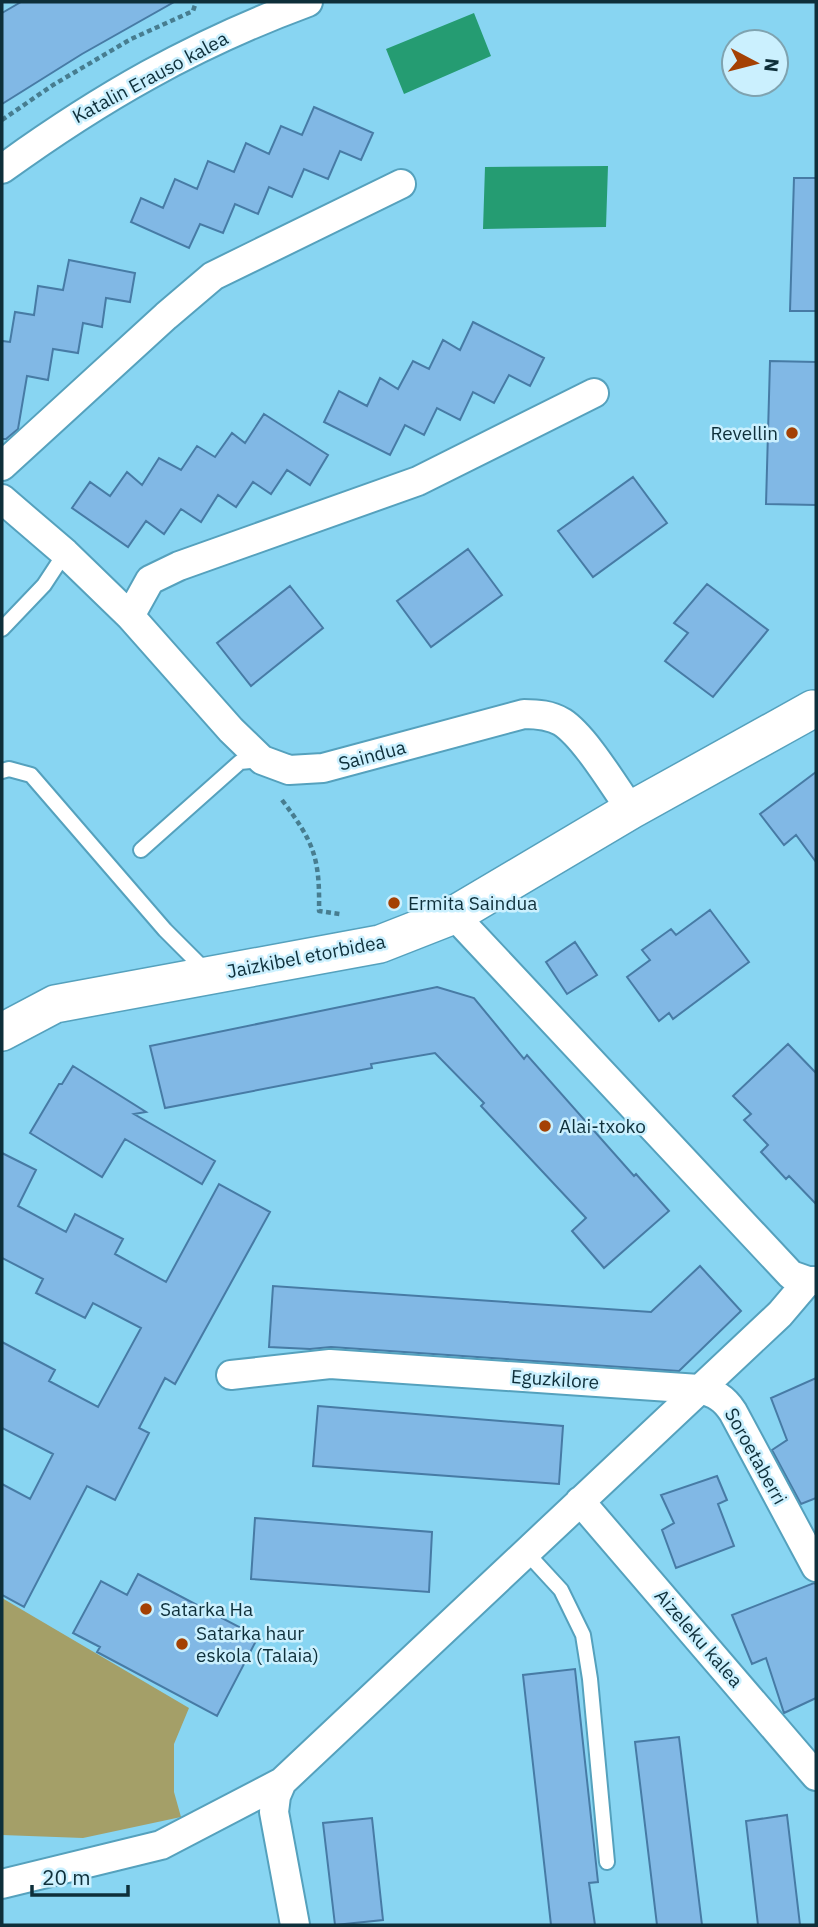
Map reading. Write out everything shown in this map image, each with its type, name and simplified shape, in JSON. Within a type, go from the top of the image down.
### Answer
[{"type":"street","name":"Katalin Erauso kalea","points":[[2,169],[65,123],[252,12],[308,2]]},
{"type":"street","points":[[2,466],[213,276],[401,184]]},
{"type":"street","points":[[130,617],[150,580],[179,565],[418,481],[594,393]]},
{"type":"street","name":"Saindua","points":[[2,499],[65,553],[130,617],[231,730],[251,761],[289,770],[323,768],[512,717],[537,714],[549,716],[570,728],[631,810]]},
{"type":"street","name":"Jaizkibel etorbidea","points":[[2,1032],[55,1004],[380,944],[454,915],[631,810],[815,707]]},
{"type":"street","points":[[2,1884],[160,1845],[282,1782],[812,1281],[791,1275],[454,915]]},
{"type":"street","name":"Eguzkilore","points":[[231,1375],[330,1364],[699,1389]]},
{"type":"street","name":"Soroetaberri","points":[[699,1389],[720,1396],[728,1403],[816,1567]]},
{"type":"street","name":"Aizeleku kalea","points":[[574,1507],[816,1776]]},
{"type":"street","points":[[282,1782],[276,1796],[274,1812],[295,1925]]},
{"type":"lane","points":[[2,629],[44,585],[65,553]]},
{"type":"lane","points":[[141,850],[251,761]]},
{"type":"lane","points":[[2,771],[9,769],[31,775],[165,930],[209,975]]},
{"type":"lane","points":[[526,1552],[561,1590],[583,1635],[590,1679],[607,1862]]},
{"type":"path","points":[[2,120],[53,85],[131,39],[193,11],[196,2]]},
{"type":"path","points":[[251,761],[283,801],[314,847],[320,878],[319,911],[346,915]]},
{"type":"shaded area","points":[[474,13],[491,56],[404,94],[386,49]]},
{"type":"shaded area","points":[[608,166],[606,227],[483,229],[485,167]]},
{"type":"shaded area","points":[[2,1598],[189,1708],[174,1744],[174,1792],[181,1817],[83,1838],[2,1835]]},
{"type":"building","points":[[21,2],[174,2],[82,54],[2,104],[2,13]]},
{"type":"building","points":[[314,107],[373,133],[361,160],[340,151],[328,179],[304,169],[292,197],[269,187],[258,214],[235,204],[223,233],[200,224],[189,248],[131,222],[141,198],[163,208],[175,179],[197,189],[208,161],[234,172],[246,143],[269,154],[281,126],[302,135]]},
{"type":"building","points":[[794,178],[816,178],[816,311],[790,311]]},
{"type":"building","points":[[69,260],[135,273],[130,302],[106,298],[102,327],[83,323],[78,353],[53,349],[48,380],[27,376],[18,429],[6,439],[2,439],[2,341],[10,342],[15,312],[34,315],[38,286],[63,290]]},
{"type":"building","points":[[473,322],[544,358],[530,386],[509,375],[494,403],[473,392],[460,420],[437,408],[424,435],[405,425],[390,455],[324,422],[339,391],[367,406],[380,378],[398,389],[413,361],[429,369],[443,340],[460,350]]},
{"type":"building","name":"Revellin","points":[[770,361],[816,362],[816,505],[766,504]]},
{"type":"building","points":[[264,414],[328,455],[310,485],[287,470],[271,494],[253,482],[236,507],[218,495],[201,522],[181,509],[164,534],[146,521],[128,547],[72,508],[90,482],[110,496],[127,472],[142,485],[159,458],[181,470],[197,446],[215,457],[232,433],[245,443]]},
{"type":"building","points":[[633,477],[667,523],[593,577],[558,531]]},
{"type":"building","points":[[468,549],[502,595],[431,647],[397,601]]},
{"type":"building","points":[[707,584],[768,630],[713,697],[665,661],[688,633],[674,623]]},
{"type":"building","points":[[290,586],[323,628],[251,686],[217,643]]},
{"type":"building","points":[[816,772],[816,862],[796,835],[784,845],[760,814]]},
{"type":"building","points":[[710,910],[749,962],[673,1019],[669,1013],[659,1021],[627,977],[650,960],[642,950],[671,929],[676,935]]},
{"type":"building","points":[[575,942],[597,975],[567,994],[546,962]]},
{"type":"building","points":[[437,987],[474,998],[524,1059],[527,1055],[634,1176],[636,1174],[669,1211],[604,1268],[572,1231],[586,1218],[481,1106],[484,1103],[435,1053],[371,1064],[372,1068],[165,1108],[150,1046]]},
{"type":"building","points":[[788,1044],[816,1073],[816,1204],[789,1176],[786,1179],[761,1152],[768,1145],[744,1120],[751,1114],[733,1096]]},
{"type":"building","points":[[73,1066],[146,1112],[134,1114],[215,1161],[202,1184],[125,1139],[102,1177],[30,1133]]},
{"type":"building","points":[[2,1153],[36,1170],[18,1206],[66,1232],[75,1214],[123,1239],[115,1254],[166,1282],[219,1184],[270,1212],[175,1384],[165,1378],[139,1428],[149,1433],[115,1500],[87,1486],[24,1607],[2,1595],[2,1484],[30,1499],[53,1454],[2,1428],[2,1342],[55,1370],[49,1381],[98,1407],[141,1328],[93,1303],[85,1318],[36,1293],[43,1279],[2,1258]]},
{"type":"building","points":[[700,1266],[741,1311],[679,1371],[331,1347],[269,1347],[273,1286],[651,1312]]},
{"type":"building","points":[[816,1378],[816,1498],[801,1504],[772,1450],[787,1440],[771,1398]]},
{"type":"building","points":[[318,1406],[563,1426],[559,1484],[313,1466]]},
{"type":"building","points":[[717,1476],[727,1500],[718,1504],[734,1546],[676,1568],[662,1530],[674,1523],[661,1495]]},
{"type":"building","points":[[255,1518],[432,1532],[429,1592],[251,1579]]},
{"type":"building","name":"Satarka Ha","points":[[138,1574],[258,1637],[217,1716],[97,1652],[100,1647],[73,1633],[101,1581],[127,1595]]},
{"type":"building","points":[[814,1583],[816,1698],[784,1713],[766,1658],[752,1664],[732,1615]]},
{"type":"building","points":[[575,1669],[598,1882],[589,1883],[595,1925],[551,1925],[523,1675]]},
{"type":"building","points":[[679,1737],[702,1925],[657,1925],[635,1742]]},
{"type":"building","points":[[787,1815],[800,1925],[758,1925],[746,1821]]},
{"type":"building","points":[[372,1818],[383,1920],[335,1925],[323,1823]]},
{"type":"place","name":"Revellin","points":[[792,433]]},
{"type":"place","name":"Ermita Saindua","points":[[394,903]]},
{"type":"place","name":"Alai-txoko","points":[[545,1126]]},
{"type":"place","name":"Satarka Ha","points":[[146,1609]]},
{"type":"place","name":"Satarka haur eskola (Talaia)","points":[[182,1644]]}]
